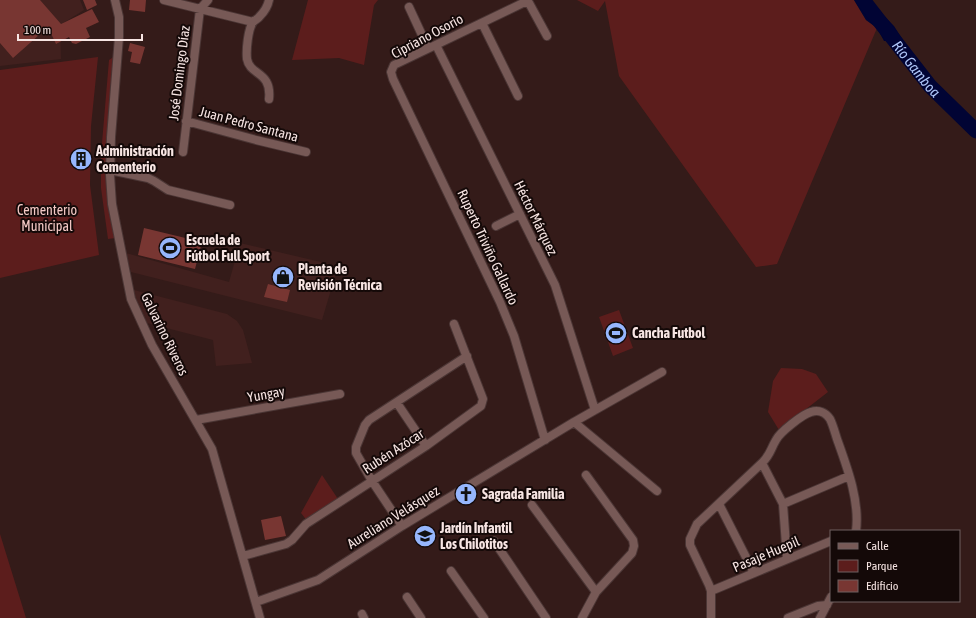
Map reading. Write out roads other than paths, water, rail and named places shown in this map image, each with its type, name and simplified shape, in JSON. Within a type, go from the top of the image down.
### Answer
[{"type":"street","name":"Galvarino Riveros","points":[[116,0],[119,17],[119,37],[111,137],[110,170],[112,204],[131,299],[152,344],[212,449],[260,618]]},
{"type":"street","points":[[164,0],[253,22]]},
{"type":"street","name":"José Domingo Díaz","points":[[183,152],[200,9],[208,0]]},
{"type":"street","points":[[269,0],[260,17],[253,22],[247,46],[247,59],[250,65],[268,82],[270,90],[269,99]]},
{"type":"street","name":"Cipriano Osorio","points":[[391,72],[394,65],[523,3],[529,3],[547,36]]},
{"type":"street","name":"Héctor Márquez","points":[[409,7],[432,46],[520,214],[555,285],[595,410]]},
{"type":"street","points":[[482,23],[518,96]]},
{"type":"street","name":"Ruperto Triviño Gallardo","points":[[391,72],[500,302],[514,336],[544,440]]},
{"type":"street","name":"Juan Pedro Santana","points":[[186,121],[306,152]]},
{"type":"street","points":[[110,170],[148,178],[168,190],[230,206]]},
{"type":"street","points":[[496,226],[520,214]]},
{"type":"street","name":"Rubén Azócar","points":[[243,556],[286,544],[292,540],[306,524],[426,446],[481,406],[483,399],[454,324]]},
{"type":"street","points":[[402,526],[372,481],[356,453],[356,448],[364,426],[369,420],[467,356]]},
{"type":"street","name":"Aureliano Velásquez","points":[[256,602],[318,580],[402,526],[544,440],[662,372]]},
{"type":"street","name":"Yungay","points":[[196,420],[340,394]]},
{"type":"street","points":[[397,402],[426,446]]},
{"type":"street","points":[[711,618],[711,591],[690,545],[690,539],[697,524],[762,463],[770,454],[779,436],[811,412],[818,411],[830,419],[849,476],[856,511],[856,530]]},
{"type":"street","points":[[574,422],[657,491]]},
{"type":"street","points":[[762,463],[783,504],[787,559]]},
{"type":"street","points":[[582,618],[596,592],[632,553],[634,543],[586,475]]},
{"type":"street","points":[[783,504],[849,476]]},
{"type":"street","points":[[532,504],[596,592]]},
{"type":"street","points":[[719,504],[754,573]]},
{"type":"street","points":[[494,541],[546,618]]},
{"type":"street","name":"Pasaje Huepil","points":[[711,591],[830,541]]},
{"type":"street","points":[[451,571],[484,618]]},
{"type":"street","points":[[407,597],[421,618]]},
{"type":"street","points":[[820,618],[830,599]]},
{"type":"street","points":[[788,618],[818,606],[827,605]]},
{"type":"waterway","name":"Río Gamboa","points":[[863,0],[930,86],[976,131]]},
{"type":"place","name":"Administración Cementerio","points":[[81,159]]},
{"type":"place","name":"Escuela de Fútbol Full Sport","points":[[170,248]]},
{"type":"place","name":"Planta de Revisión Técnica","points":[[283,277]]},
{"type":"place","name":"Cancha Futbol","points":[[616,333]]},
{"type":"place","name":"Sagrada Familia","points":[[466,494]]},
{"type":"place","name":"Jardín Infantil Los Chilotitos","points":[[425,536]]},
{"type":"park label","name":"Cementerio Municipal","points":[[47,218]]}]
